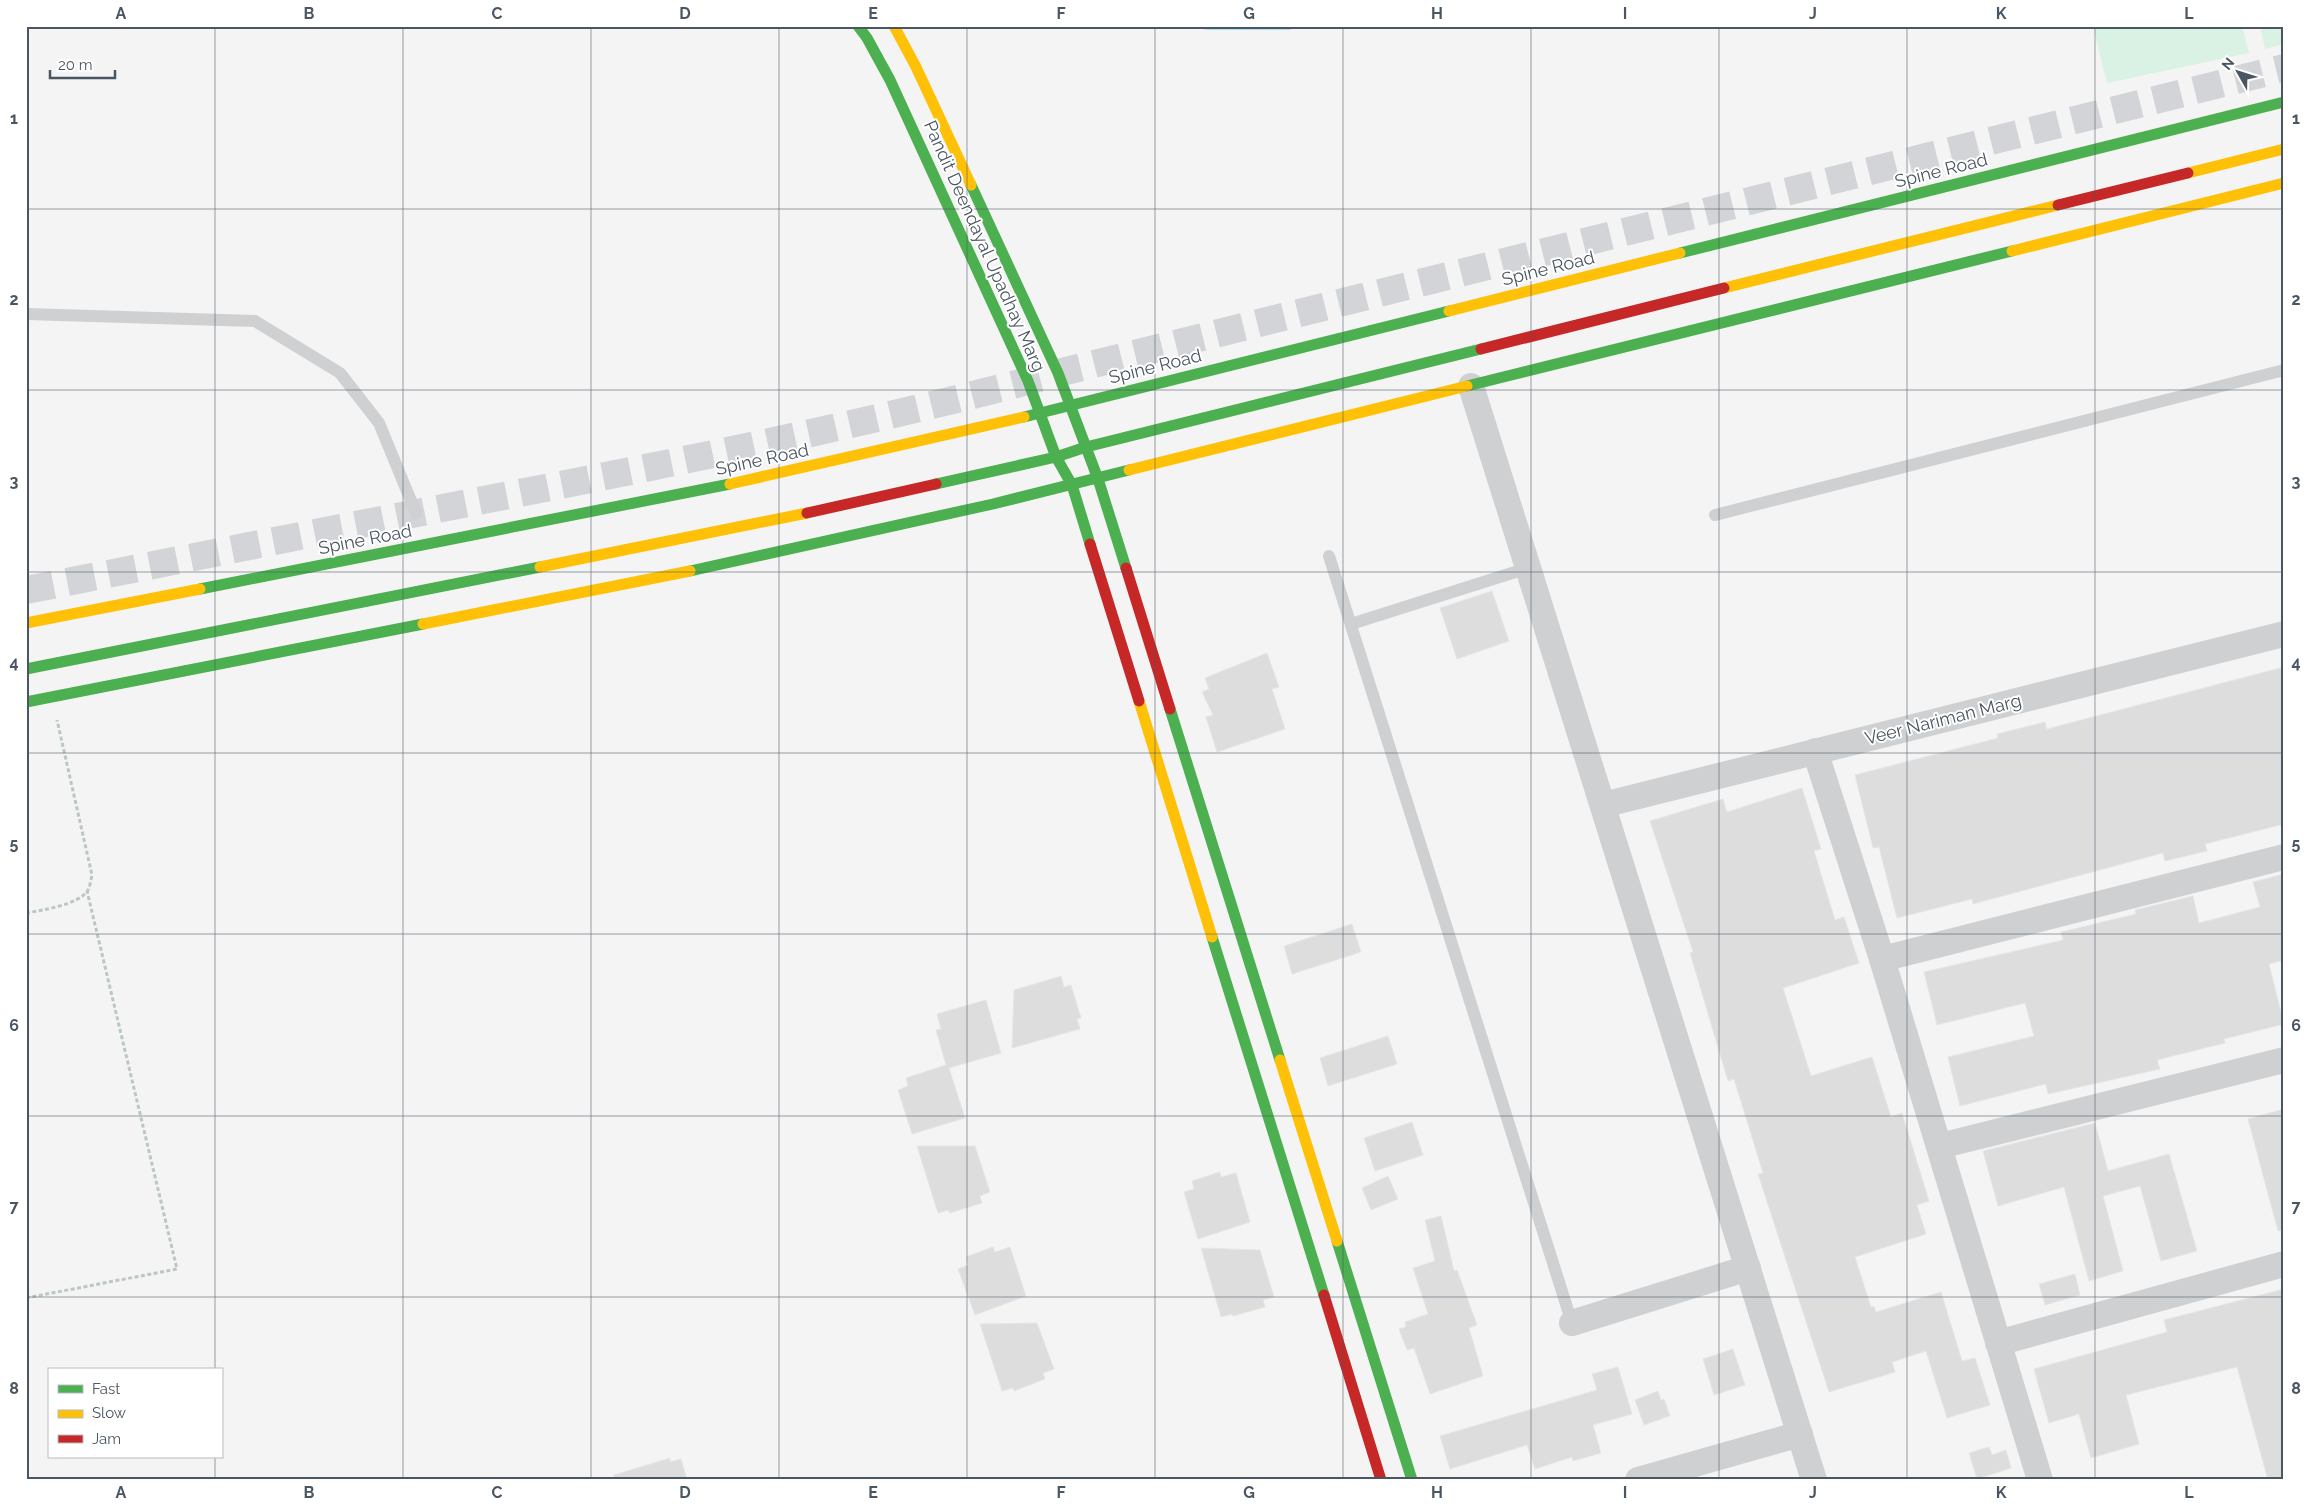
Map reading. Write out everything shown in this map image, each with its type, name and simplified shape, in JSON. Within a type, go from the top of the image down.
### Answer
[{"type":"main road","name":"Pandit Deendayal Upadhay Marg","points":[[858,26],[867,38],[890,80],[1041,412],[1056,457],[1072,485],[1381,1480]]},
{"type":"main road","name":"Pandit Deendayal Upadhay Marg","points":[[894,26],[916,67],[1058,373],[1098,479],[1412,1480]]},
{"type":"main road","name":"Spine Road","points":[[26,623],[755,479],[1041,412],[2284,102]]},
{"type":"main road","points":[[26,669],[708,534],[1056,457],[1086,447],[2284,149]]},
{"type":"main road","points":[[26,702],[771,555],[1098,479],[2284,183]]},
{"type":"street","points":[[1471,386],[1814,1480]]},
{"type":"street","name":"Veer Nariman Marg","points":[[1602,805],[2284,634]]},
{"type":"street","points":[[1815,751],[1940,1146],[2040,1480]]},
{"type":"street","points":[[1882,959],[2284,857]]},
{"type":"street","points":[[1940,1146],[2284,1060]]},
{"type":"street","points":[[1998,1343],[2284,1264]]},
{"type":"street","points":[[1572,1323],[1748,1268]]},
{"type":"street","points":[[1638,1480],[1800,1434]]},
{"type":"lane","points":[[26,314],[255,321],[340,373],[379,424],[416,514]]},
{"type":"lane","points":[[1715,515],[2284,370]]},
{"type":"lane","points":[[1329,556],[1572,1323]]},
{"type":"lane","points":[[1351,624],[1528,568]]},
{"type":"path","points":[[26,1298],[177,1269],[87,891],[92,875],[52,697]]},
{"type":"path","points":[[26,913],[55,908],[78,898],[87,891]]},
{"type":"green space","points":[[2093,26],[2242,26],[2249,53],[2107,83]]},
{"type":"green space","points":[[2260,26],[2284,26],[2284,44],[2265,49]]},
{"type":"water","points":[[1187,26],[1297,26],[1290,30],[1207,30]]},
{"type":"building","points":[[1492,591],[1509,641],[1457,659],[1440,608]]},
{"type":"building","points":[[1267,653],[1279,687],[1272,689],[1285,729],[1217,752],[1206,717],[1213,715],[1202,692],[1209,689],[1205,678]]},
{"type":"building","points":[[2284,667],[2284,824],[2205,844],[2207,851],[2165,861],[2163,853],[1973,904],[1972,899],[1897,918],[1879,847],[1873,848],[1855,775],[1998,738],[1997,734],[2045,722],[2047,729]]},
{"type":"building","points":[[1802,788],[1821,849],[1814,851],[1835,920],[1844,917],[1859,963],[1783,988],[1811,1076],[1872,1057],[1891,1117],[1902,1113],[1929,1201],[1917,1205],[1926,1234],[1855,1257],[1871,1307],[1874,1306],[1876,1312],[1941,1292],[1962,1361],[1975,1358],[1990,1405],[1947,1418],[1926,1351],[1892,1362],[1895,1372],[1829,1392],[1758,1174],[1763,1173],[1734,1079],[1728,1081],[1690,953],[1693,952],[1650,821],[1723,799],[1727,812]]},
{"type":"building","points":[[2284,874],[2284,960],[2269,964],[2284,1024],[2224,1039],[2225,1043],[2157,1060],[2160,1069],[2048,1094],[2046,1084],[1960,1106],[1948,1057],[2034,1036],[2025,1003],[1937,1025],[1924,972],[2063,940],[2061,932],[2136,914],[2135,910],[2193,896],[2199,923],[2260,907],[2253,882]]},
{"type":"building","points":[[1352,924],[1361,952],[1292,974],[1284,946]]},
{"type":"building","points":[[1061,976],[1064,987],[1071,985],[1081,1018],[1077,1019],[1080,1029],[1012,1048],[1014,990]]},
{"type":"building","points":[[986,1000],[1001,1053],[949,1068],[965,1118],[912,1134],[898,1090],[908,1086],[906,1078],[946,1065],[936,1030],[941,1029],[937,1014]]},
{"type":"building","points":[[1388,1036],[1397,1064],[1328,1086],[1320,1058]]},
{"type":"building","points":[[2284,1109],[2284,1230],[2278,1231],[2248,1119]]},
{"type":"building","points":[[1412,1122],[1423,1155],[1375,1171],[1364,1138]]},
{"type":"building","points":[[2095,1123],[2108,1171],[2169,1154],[2197,1251],[2161,1261],[2140,1186],[2103,1196],[2123,1271],[2089,1281],[2064,1187],[1998,1206],[1983,1151]]},
{"type":"building","points":[[917,1146],[975,1146],[990,1192],[980,1196],[982,1203],[950,1213],[948,1210],[938,1213]]},
{"type":"building","points":[[1220,1172],[1221,1177],[1236,1173],[1250,1222],[1198,1239],[1184,1192],[1194,1189],[1192,1181]]},
{"type":"building","points":[[1388,1176],[1398,1199],[1371,1210],[1362,1188]]},
{"type":"building","points":[[1441,1216],[1454,1271],[1457,1270],[1477,1325],[1469,1328],[1483,1376],[1430,1394],[1414,1348],[1407,1350],[1399,1329],[1406,1327],[1405,1322],[1428,1314],[1413,1268],[1435,1261],[1425,1220]]},
{"type":"building","points":[[993,1247],[995,1252],[1010,1247],[1026,1296],[975,1315],[958,1269],[968,1265],[966,1257]]},
{"type":"building","points":[[1201,1248],[1260,1250],[1274,1297],[1263,1300],[1265,1307],[1233,1316],[1232,1314],[1221,1317]]},
{"type":"building","points":[[2075,1274],[2080,1295],[2045,1305],[2039,1284]]},
{"type":"building","points":[[2284,1289],[2284,1480],[2268,1480],[2237,1367],[2126,1395],[2139,1444],[2091,1458],[2079,1414],[2049,1423],[2034,1369],[2167,1332],[2164,1320]]},
{"type":"building","points":[[1037,1323],[1054,1369],[1043,1373],[1045,1379],[1014,1391],[1013,1388],[1002,1391],[980,1324]]},
{"type":"building","points":[[1733,1349],[1745,1385],[1714,1395],[1703,1359]]},
{"type":"building","points":[[1618,1367],[1632,1414],[1593,1425],[1601,1453],[1573,1461],[1572,1457],[1535,1469],[1527,1445],[1450,1469],[1440,1436],[1597,1390],[1592,1374]]},
{"type":"building","points":[[1658,1391],[1661,1400],[1664,1399],[1670,1416],[1644,1425],[1635,1400]]},
{"type":"building","points":[[1989,1447],[1992,1455],[2006,1450],[2011,1468],[1977,1479],[1969,1453]]},
{"type":"building","points":[[670,1458],[670,1462],[681,1459],[687,1480],[614,1480],[614,1475]]},
{"type":"tunnel","points":[[26,590],[609,475],[834,428],[2284,68]]},
{"type":"traffic: fast","points":[[858,26],[867,38],[890,80],[1028,381],[1056,457],[1072,485],[1090,544]]},
{"type":"traffic: fast","points":[[1680,253],[2284,102]]},
{"type":"traffic: fast","points":[[971,185],[1058,373],[1098,479],[1126,568]]},
{"type":"traffic: fast","points":[[1467,386],[2012,251]]},
{"type":"traffic: fast","points":[[1024,417],[1449,311]]},
{"type":"traffic: fast","points":[[936,484],[1056,457],[1086,447],[1481,349]]},
{"type":"traffic: fast","points":[[690,571],[993,504],[1129,470]]},
{"type":"traffic: fast","points":[[200,589],[730,484]]},
{"type":"traffic: fast","points":[[26,669],[540,567]]},
{"type":"traffic: fast","points":[[26,702],[423,624]]},
{"type":"traffic: fast","points":[[1170,709],[1280,1060]]},
{"type":"traffic: fast","points":[[1212,937],[1324,1295]]},
{"type":"traffic: fast","points":[[1337,1241],[1412,1480]]},
{"type":"traffic: slow","points":[[894,26],[916,67],[971,185]]},
{"type":"traffic: slow","points":[[2188,173],[2284,149]]},
{"type":"traffic: slow","points":[[2012,251],[2284,183]]},
{"type":"traffic: slow","points":[[1724,288],[2058,205]]},
{"type":"traffic: slow","points":[[1449,311],[1680,253]]},
{"type":"traffic: slow","points":[[1129,470],[1467,386]]},
{"type":"traffic: slow","points":[[730,484],[1024,417]]},
{"type":"traffic: slow","points":[[540,567],[807,513]]},
{"type":"traffic: slow","points":[[423,624],[690,571]]},
{"type":"traffic: slow","points":[[26,623],[200,589]]},
{"type":"traffic: slow","points":[[1139,701],[1212,937]]},
{"type":"traffic: slow","points":[[1280,1060],[1337,1241]]},
{"type":"traffic: jam","points":[[2058,205],[2188,173]]},
{"type":"traffic: jam","points":[[1481,349],[1724,288]]},
{"type":"traffic: jam","points":[[807,513],[936,484]]},
{"type":"traffic: jam","points":[[1090,544],[1139,701]]},
{"type":"traffic: jam","points":[[1126,568],[1170,709]]},
{"type":"traffic: jam","points":[[1324,1295],[1381,1480]]}]
